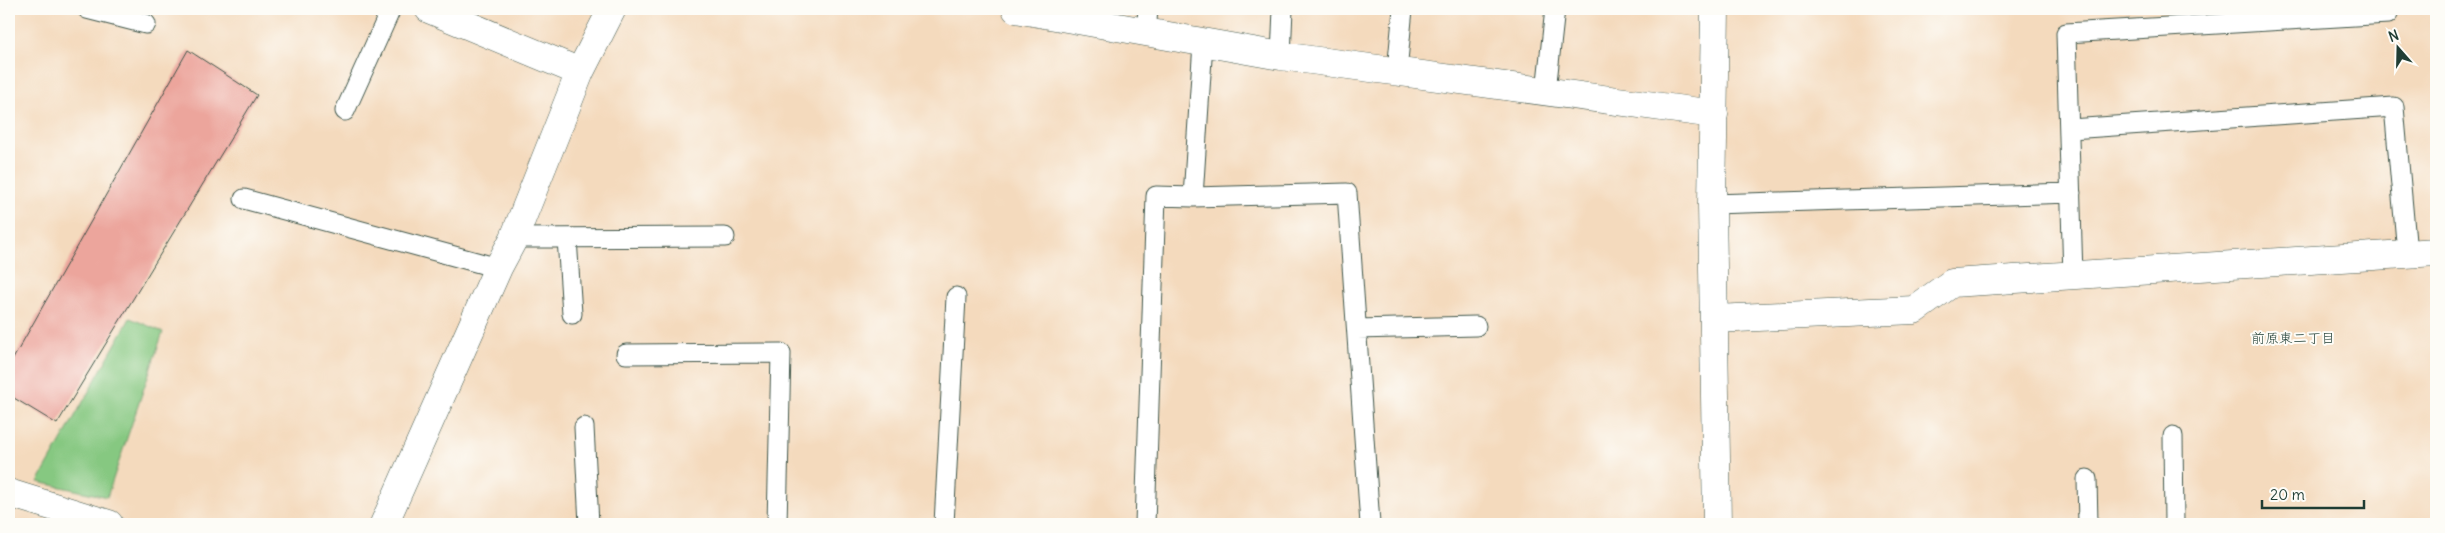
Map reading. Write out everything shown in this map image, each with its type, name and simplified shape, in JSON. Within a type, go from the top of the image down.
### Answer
[{"type":"street","points":[[384,524],[498,268],[514,238],[580,72],[612,9]]},
{"type":"street","points":[[1016,9],[1147,21],[1203,44],[1714,114]]},
{"type":"street","points":[[1715,9],[1712,204],[1717,524]]},
{"type":"street","points":[[433,10],[580,72]]},
{"type":"street","points":[[1715,319],[1914,310],[1952,283],[2073,277],[2436,252]]},
{"type":"street","points":[[11,489],[109,524]]},
{"type":"lane","points":[[87,9],[146,24]]},
{"type":"lane","points":[[345,111],[391,9]]},
{"type":"lane","points":[[1281,56],[1283,9]]},
{"type":"lane","points":[[1396,71],[1403,9]]},
{"type":"lane","points":[[1546,91],[1555,9]]},
{"type":"lane","points":[[2073,277],[2066,33],[2388,14],[2388,9]]},
{"type":"lane","points":[[1193,196],[1203,44]]},
{"type":"lane","points":[[2070,129],[2394,108],[2408,253]]},
{"type":"lane","points":[[1145,524],[1156,196],[1347,193],[1370,524]]},
{"type":"lane","points":[[1712,204],[2070,193]]},
{"type":"lane","points":[[244,199],[498,268]]},
{"type":"lane","points":[[514,238],[726,237]]},
{"type":"lane","points":[[567,238],[572,314]]},
{"type":"lane","points":[[944,524],[956,297]]},
{"type":"lane","points":[[1357,329],[1476,326]]},
{"type":"lane","points":[[626,354],[782,353],[777,524]]},
{"type":"lane","points":[[584,427],[589,524]]},
{"type":"lane","points":[[2173,436],[2174,524]]},
{"type":"lane","points":[[2088,479],[2088,524]]},
{"type":"green space","points":[[130,318],[163,332],[107,497],[38,482]]},
{"type":"building","points":[[188,50],[257,95],[57,424],[9,395],[9,366]]},
{"type":"district","name":"前原東二丁目","points":[[2293,338]]}]
